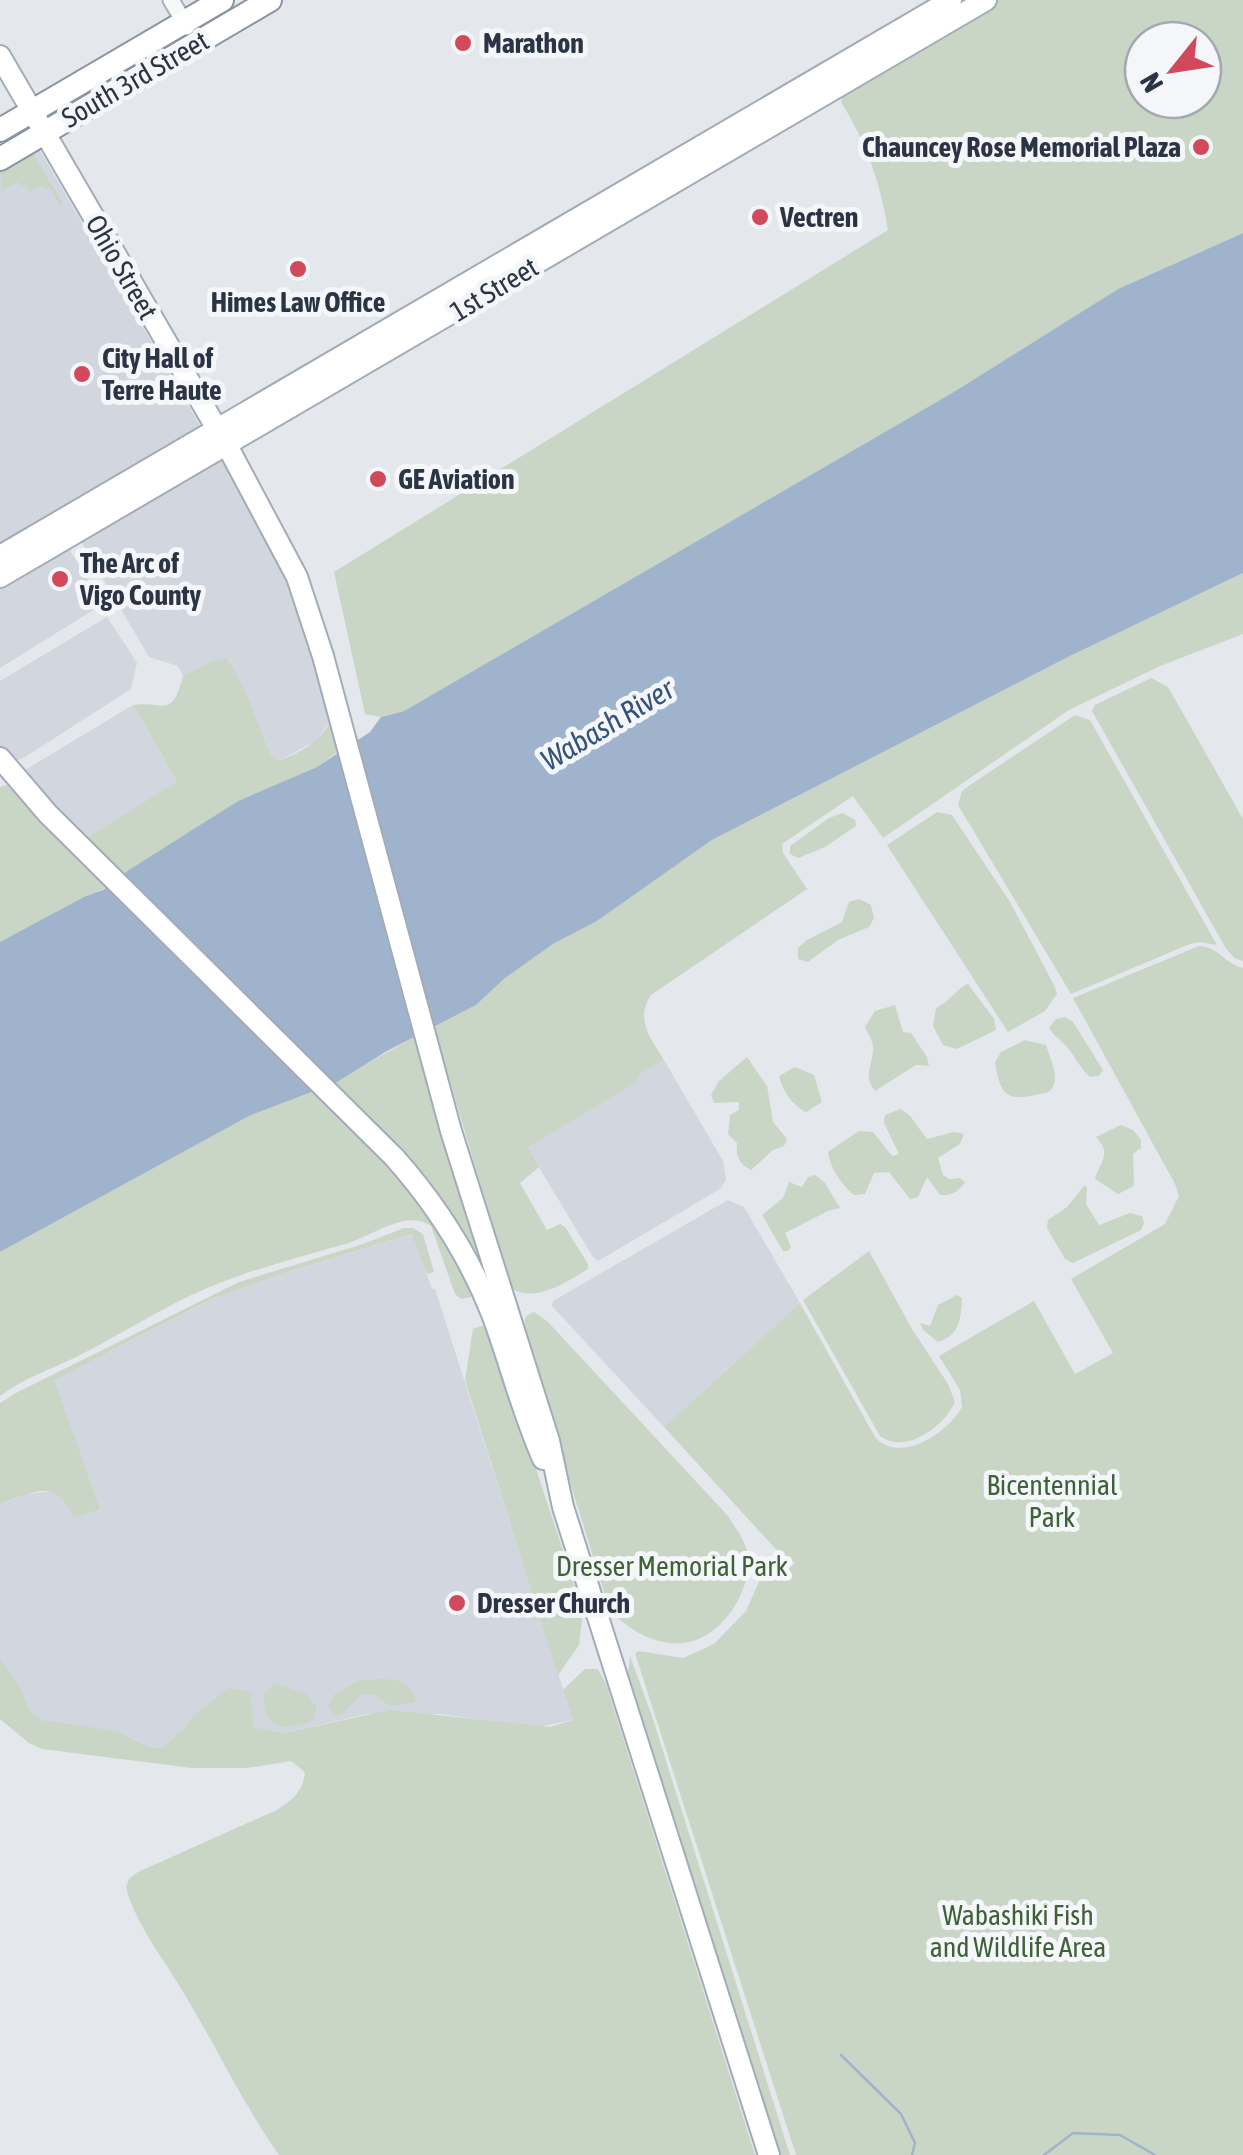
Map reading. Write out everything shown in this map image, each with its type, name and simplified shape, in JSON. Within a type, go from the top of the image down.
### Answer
[{"type":"highway","name":"South 3rd Street","points":[[0,130],[222,0]]},
{"type":"highway","name":"South 3rd Street","points":[[0,158],[270,0]]},
{"type":"main road","name":"1st Street","points":[[0,578],[222,438],[384,329],[951,0]]},
{"type":"main road","name":"1st Street","points":[[0,556],[222,438],[986,0]]},
{"type":"main road","name":"Ohio Street","points":[[0,56],[222,438],[297,577],[335,700],[451,1131],[538,1403],[563,1507]]},
{"type":"main road","points":[[5,764],[90,857],[394,1158],[434,1206],[470,1266],[563,1507],[769,2155]]},
{"type":"street","points":[[172,0],[197,43]]},
{"type":"shaded area","points":[[39,149],[202,429],[0,550],[0,168]]},
{"type":"shaded area","points":[[224,455],[258,512],[301,608],[330,721],[317,740],[279,761],[271,756],[246,692],[210,662],[183,676],[178,666],[149,657],[82,543]]},
{"type":"shaded area","points":[[68,547],[101,601],[98,607],[0,668],[0,584]]},
{"type":"shaded area","points":[[107,617],[137,663],[131,689],[25,757],[16,761],[9,758],[0,747],[0,681]]},
{"type":"shaded area","points":[[133,705],[177,781],[85,839],[55,811],[25,770]]},
{"type":"shaded area","points":[[664,1060],[723,1161],[726,1180],[720,1189],[598,1261],[527,1147],[637,1082],[640,1074]]},
{"type":"shaded area","points":[[728,1200],[744,1207],[800,1303],[664,1427],[552,1306],[553,1301]]},
{"type":"shaded area","points":[[413,1234],[435,1289],[573,1720],[537,1727],[440,1714],[367,1714],[284,1733],[252,1727],[252,1705],[229,1688],[192,1717],[163,1747],[153,1748],[130,1737],[42,1720],[30,1711],[21,1688],[0,1659],[0,1504],[28,1494],[53,1491],[65,1498],[53,1380],[209,1300]]},
{"type":"green space","points":[[995,0],[1243,0],[1243,233],[1118,289],[952,393],[404,711],[381,717],[365,714],[334,572],[888,230],[871,163],[841,102],[844,92]]},
{"type":"green space","points":[[33,153],[63,204],[60,206],[49,187],[45,189],[42,185],[30,192],[18,182],[2,191],[0,172]]},
{"type":"green space","points":[[1243,573],[1243,634],[1160,666],[1069,710],[883,838],[853,796],[782,844],[783,853],[807,889],[651,995],[644,1020],[664,1060],[640,1074],[637,1082],[528,1147],[539,1167],[520,1183],[547,1230],[560,1224],[565,1227],[588,1269],[540,1292],[530,1294],[511,1288],[434,1027],[476,1005],[505,978],[553,944],[597,921],[712,840],[1070,656]]},
{"type":"green space","points":[[227,658],[246,692],[271,756],[279,761],[302,750],[321,735],[330,721],[339,751],[317,767],[238,801],[123,875],[85,839],[177,781],[133,705],[170,704],[183,676]]},
{"type":"green space","points":[[1151,678],[1168,687],[1243,819],[1243,961],[1234,958],[1225,947],[1092,711],[1095,705]]},
{"type":"green space","points":[[1075,715],[1090,720],[1217,945],[1190,944],[1071,994],[958,805],[962,791]]},
{"type":"green space","points":[[7,785],[107,887],[0,942],[0,787]]},
{"type":"green space","points":[[937,812],[952,815],[1010,902],[1055,987],[1057,994],[1045,1011],[1008,1032],[887,845]]},
{"type":"green space","points":[[843,813],[855,820],[856,826],[825,847],[798,858],[790,854],[790,846],[829,818]]},
{"type":"green space","points":[[859,899],[871,905],[874,918],[869,927],[838,940],[808,962],[798,959],[798,948],[842,922],[849,902]]},
{"type":"green space","points":[[1199,946],[1212,949],[1243,968],[1243,2155],[796,2155],[635,1653],[683,1658],[714,1644],[746,1611],[766,1566],[775,1564],[788,1569],[795,1563],[783,1557],[664,1427],[800,1303],[875,1437],[897,1448],[935,1435],[962,1407],[960,1390],[939,1356],[1034,1301],[1075,1374],[1113,1353],[1071,1279],[1165,1224],[1179,1196],[1073,998]]},
{"type":"green space","points":[[968,984],[994,1019],[996,1030],[957,1049],[943,1045],[933,1026],[936,1008]]},
{"type":"green space","points":[[895,1005],[903,1032],[911,1033],[929,1066],[916,1065],[875,1091],[869,1076],[873,1047],[865,1027],[875,1011]]},
{"type":"green space","points":[[1065,1017],[1073,1022],[1103,1070],[1099,1076],[1090,1077],[1049,1028],[1056,1019]]},
{"type":"green space","points":[[416,1036],[490,1280],[430,1182],[332,1083]]},
{"type":"green space","points":[[1025,1040],[1046,1045],[1055,1080],[1047,1092],[1010,1096],[999,1081],[995,1062],[1001,1052]]},
{"type":"green space","points":[[747,1057],[767,1086],[773,1122],[787,1139],[784,1146],[773,1150],[751,1170],[741,1163],[737,1143],[728,1134],[730,1115],[739,1110],[739,1102],[714,1103],[711,1095],[719,1081]]},
{"type":"green space","points":[[795,1067],[814,1075],[822,1102],[806,1112],[789,1097],[779,1076]]},
{"type":"green space","points":[[312,1091],[429,1215],[464,1271],[471,1297],[461,1299],[455,1294],[431,1226],[421,1221],[400,1222],[205,1289],[0,1396],[0,1252],[249,1116]]},
{"type":"green space","points":[[901,1109],[927,1139],[954,1132],[964,1134],[960,1144],[938,1158],[943,1175],[965,1182],[957,1191],[940,1195],[927,1177],[918,1197],[910,1199],[889,1172],[874,1173],[865,1194],[854,1195],[837,1176],[828,1152],[859,1131],[873,1132],[892,1156],[899,1154],[884,1123],[885,1115]]},
{"type":"green space","points":[[1121,1125],[1133,1130],[1141,1140],[1141,1148],[1133,1154],[1134,1186],[1118,1194],[1095,1179],[1104,1153],[1096,1137]]},
{"type":"green space","points":[[815,1175],[825,1183],[840,1208],[785,1233],[791,1247],[783,1251],[762,1215],[783,1198],[789,1182],[802,1187],[808,1177]]},
{"type":"green space","points":[[1084,1186],[1086,1204],[1099,1225],[1130,1213],[1142,1216],[1144,1223],[1141,1230],[1073,1263],[1065,1259],[1047,1228],[1048,1220],[1067,1207]]},
{"type":"green space","points":[[404,1228],[423,1234],[434,1272],[427,1274],[412,1234],[209,1300],[54,1380],[100,1509],[74,1518],[60,1497],[43,1491],[0,1504],[0,1403],[239,1282]]},
{"type":"green space","points":[[869,1251],[955,1402],[933,1429],[912,1440],[890,1441],[880,1436],[803,1300]]},
{"type":"green space","points":[[957,1295],[962,1298],[958,1325],[951,1335],[938,1342],[920,1323],[930,1326],[938,1305]]},
{"type":"green space","name":"Dresser Memorial Park","points":[[534,1312],[548,1322],[728,1516],[741,1536],[748,1572],[739,1599],[721,1624],[697,1640],[672,1643],[652,1639],[624,1623],[609,1608],[523,1330],[526,1316]]},
{"type":"green space","points":[[481,1326],[491,1333],[583,1611],[579,1645],[558,1675],[465,1380],[473,1329]]},
{"type":"green space","points":[[630,1656],[790,2155],[781,2155],[628,1673]]},
{"type":"green space","points":[[0,1659],[21,1688],[30,1711],[42,1720],[116,1731],[153,1748],[163,1747],[228,1688],[251,1692],[253,1727],[284,1733],[390,1710],[550,1727],[573,1720],[563,1690],[585,1669],[598,1669],[606,1684],[755,2155],[279,2155],[144,1929],[126,1887],[138,1872],[277,1810],[296,1794],[305,1772],[291,1761],[247,1768],[192,1768],[42,1749],[0,1719]]},
{"type":"green space","points":[[360,1680],[402,1682],[416,1702],[390,1706],[375,1695],[362,1694],[342,1714],[335,1715],[328,1705],[335,1694]]},
{"type":"green space","points":[[274,1683],[305,1693],[316,1706],[315,1719],[286,1727],[272,1722],[267,1716],[264,1695]]},
{"type":"water","name":"Wabash River","points":[[1243,233],[1243,573],[1070,656],[712,840],[597,921],[553,944],[505,978],[476,1005],[337,1082],[249,1116],[0,1252],[0,942],[103,890],[238,801],[317,767],[370,732],[381,717],[404,711],[952,393],[1118,289]]},
{"type":"waterway","points":[[841,2055],[901,2114],[915,2143],[912,2155]]},
{"type":"waterway","points":[[1044,2155],[1073,2133],[1120,2135],[1155,2155]]},
{"type":"place","name":"Marathon","points":[[463,43]]},
{"type":"place","name":"Chauncey Rose Memorial Plaza","points":[[1201,147]]},
{"type":"place","name":"Vectren","points":[[760,217]]},
{"type":"place","name":"Himes Law Office","points":[[298,269]]},
{"type":"place","name":"City Hall of Terre Haute","points":[[82,374]]},
{"type":"place","name":"GE Aviation","points":[[378,479]]},
{"type":"place","name":"The Arc of Vigo County","points":[[60,579]]},
{"type":"place","name":"Dresser Church","points":[[457,1603]]},
{"type":"park label","name":"Bicentennial Park","points":[[1052,1501]]},
{"type":"park label","name":"Wabashiki Fish and Wildlife Area","points":[[1018,1931]]}]
